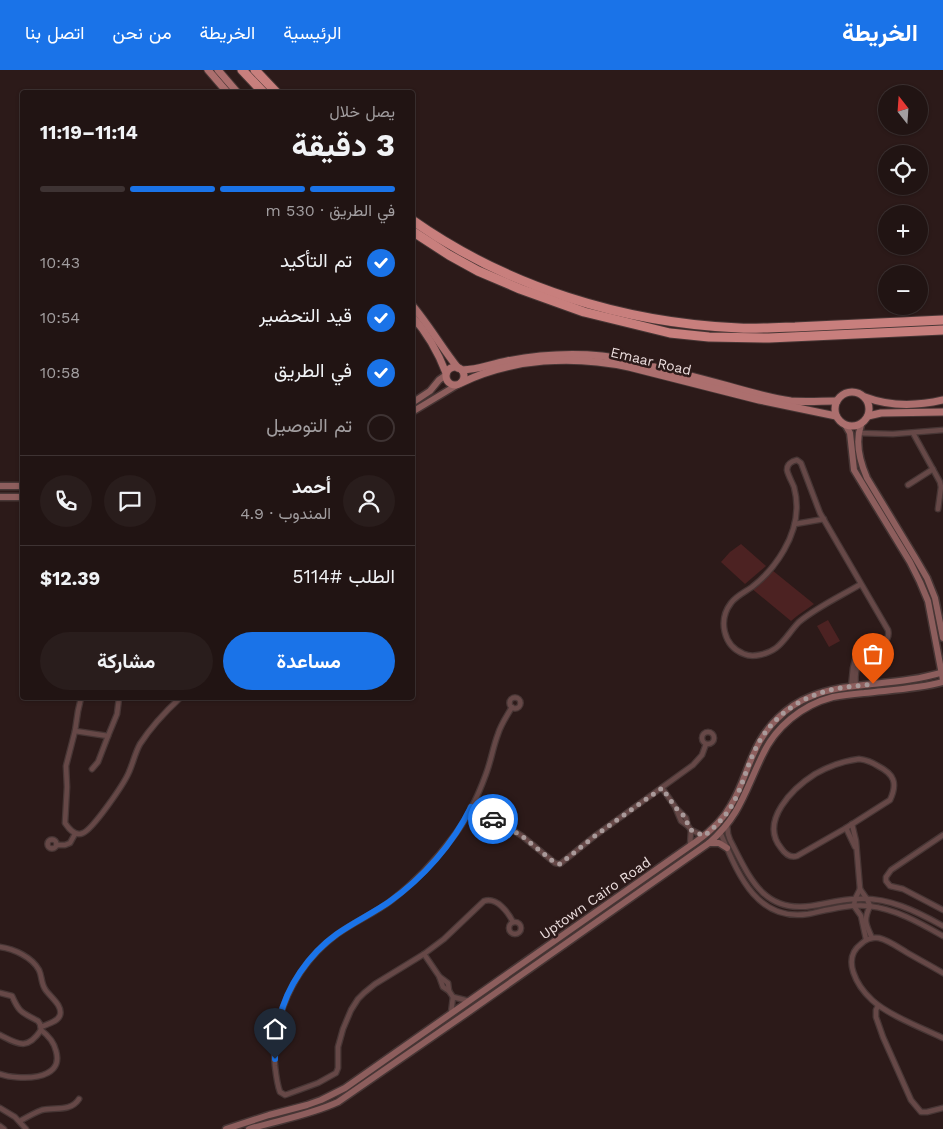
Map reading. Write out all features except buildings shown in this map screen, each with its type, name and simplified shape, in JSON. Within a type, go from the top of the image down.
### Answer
[{"type":"highway","points":[[242,70],[261,90]]},
{"type":"highway","points":[[255,70],[274,90]]},
{"type":"highway","points":[[415,222],[454,247],[520,280],[588,304],[673,322],[740,328],[943,320]]},
{"type":"highway","points":[[415,233],[478,271],[520,289],[584,312],[670,333],[708,337],[769,338],[943,330]]},
{"type":"main road","points":[[208,70],[225,90]]},
{"type":"main road","points":[[218,70],[235,90]]},
{"type":"main road","points":[[415,309],[460,369],[464,377],[459,384],[447,381],[435,347],[415,320]]},
{"type":"main road","name":"Emaar Road","points":[[460,369],[473,370],[503,361],[528,357],[587,355],[631,362],[761,395],[793,401],[837,401],[849,392],[858,393],[865,398]]},
{"type":"main road","name":"Emaar Road","points":[[459,384],[486,373],[520,364],[555,360],[587,361],[629,367],[759,400],[836,416]]},
{"type":"main road","points":[[446,374],[452,367],[460,369]]},
{"type":"main road","points":[[837,401],[835,408],[836,416],[846,426],[854,427],[865,422],[868,416],[870,408],[865,398]]},
{"type":"main road","points":[[865,398],[877,402],[907,405],[943,400]]},
{"type":"main road","points":[[868,416],[881,412],[943,412]]},
{"type":"street","points":[[415,401],[430,391],[446,374]]},
{"type":"street","points":[[415,410],[459,384]]},
{"type":"street","points":[[861,424],[858,433],[860,462],[867,478],[916,558],[926,578],[935,598],[943,638]]},
{"type":"street","points":[[846,426],[850,433],[854,470],[910,562],[924,590],[943,672],[943,681]]},
{"type":"street","points":[[850,433],[893,434],[943,430]]},
{"type":"street","points":[[913,433],[940,484],[938,509]]},
{"type":"street","points":[[861,584],[805,618],[792,629],[776,648],[759,655],[744,654],[736,649],[726,637],[723,626],[727,608],[732,601],[753,586],[774,565],[785,548],[795,524],[796,501],[787,470],[788,465],[792,461],[797,460],[805,469],[816,504],[886,625],[889,635],[885,643],[867,653],[858,664],[857,686],[865,689],[864,693]]},
{"type":"street","points":[[908,485],[933,469]]},
{"type":"street","points":[[0,486],[20,486]]},
{"type":"street","points":[[0,497],[20,497]]},
{"type":"street","points":[[795,524],[824,519]]},
{"type":"street","name":"Uptown Cairo Road","points":[[249,1129],[324,1108],[338,1102],[652,883],[692,849],[715,826],[732,805],[761,739],[778,718],[789,709],[813,695],[843,687],[925,678],[943,672]]},
{"type":"street","name":"Uptown Cairo Road","points":[[226,1129],[307,1105],[333,1095],[596,912],[692,849],[709,843],[728,824],[740,806],[767,745],[779,729],[805,709],[826,699],[844,695],[943,681]]},
{"type":"street","points":[[894,682],[896,689]]},
{"type":"street","points":[[843,687],[844,695]]},
{"type":"street","points":[[81,700],[66,766],[65,820],[66,826],[75,834],[83,833],[92,826],[124,781],[144,739],[178,700]]},
{"type":"street","points":[[92,769],[98,762],[117,714],[119,700]]},
{"type":"street","points":[[512,707],[498,731],[480,789],[457,831],[439,855],[409,886],[391,901],[338,934],[318,951],[305,965],[295,981],[288,994],[279,1020],[276,1040],[275,1059],[280,1092],[288,1094],[334,1075],[338,1068],[338,1047],[342,1028],[358,999],[375,984],[424,954],[451,933],[484,901],[492,900],[496,902],[505,910],[513,922]]},
{"type":"street","points":[[75,731],[108,736]]},
{"type":"street","points":[[471,807],[513,830],[532,843],[555,863],[560,864],[698,760],[704,752],[706,744]]},
{"type":"street","points":[[859,759],[872,762],[889,772],[894,782],[890,800],[852,824],[794,857],[782,850],[774,836],[773,830],[774,820],[784,802],[806,781],[841,762],[859,759]]},
{"type":"street","points":[[662,788],[676,808],[681,821],[704,836]]},
{"type":"street","points":[[732,805],[722,823],[720,832],[738,872],[759,901],[780,912],[792,914],[804,914],[854,906],[870,906],[902,914],[943,936]]},
{"type":"street","points":[[728,824],[730,840],[748,875],[765,896],[775,902],[800,908],[855,898],[868,899],[910,909],[943,926]]},
{"type":"street","points":[[852,824],[856,840],[860,889],[855,898],[854,906],[860,916],[866,940]]},
{"type":"street","points":[[690,828],[692,849]]},
{"type":"street","points":[[846,828],[857,852]]},
{"type":"street","points":[[57,845],[70,842],[75,834]]},
{"type":"street","points":[[943,835],[890,870],[886,877],[886,881],[890,886],[903,889],[943,910]]},
{"type":"street","points":[[709,843],[719,843],[727,848]]},
{"type":"street","points":[[860,889],[868,899],[870,906],[865,917],[872,938]]},
{"type":"street","points":[[582,932],[580,929],[596,912]]},
{"type":"street","points":[[943,973],[884,940],[872,938],[857,947],[851,961],[854,975],[859,985],[878,1006],[943,1038]]},
{"type":"street","points":[[0,946],[18,952],[35,965],[44,988],[60,1007],[58,1019],[41,1028],[30,1041],[22,1044],[13,1042],[0,1035]]},
{"type":"street","points":[[527,971],[546,952],[544,949]]},
{"type":"street","points":[[424,954],[439,976],[448,983],[449,991],[453,997],[451,1014]]},
{"type":"street","points":[[0,993],[12,996],[18,1009],[38,1021],[55,1046],[57,1060],[53,1068],[46,1074],[32,1078],[0,1074]]},
{"type":"street","points":[[453,997],[469,1001]]},
{"type":"street","points":[[878,1006],[876,1014],[878,1024],[911,1100],[921,1112],[943,1108]]},
{"type":"street","points":[[401,1058],[398,1058],[399,1055],[410,1047],[416,1039]]},
{"type":"street","points":[[338,1102],[372,1073],[373,1071],[371,1070]]},
{"type":"street","points":[[20,1121],[39,1111],[70,1107],[78,1099]]},
{"type":"street","points":[[0,1108],[20,1121],[26,1129]]},
{"type":"street","points":[[288,1110],[290,1118]]},
{"type":"street","points":[[0,1126],[4,1129]]},
{"type":"shaded area","points":[[741,544],[766,566],[745,584],[721,562]]},
{"type":"shaded area","points":[[772,570],[814,604],[791,621],[751,588]]},
{"type":"shaded area","points":[[828,620],[840,641],[829,647],[817,626]]},
{"type":"way so far","points":[[493,819],[522,836],[555,863],[560,864],[585,843],[662,788],[676,808],[684,815],[691,830],[704,836],[732,805],[754,752],[761,739],[778,718],[800,701],[813,695],[843,687],[873,684]]},
{"type":"route","points":[[275,1059],[279,1020],[285,1001],[305,965],[330,940],[391,901],[426,870],[457,831],[471,807],[493,819]]}]
